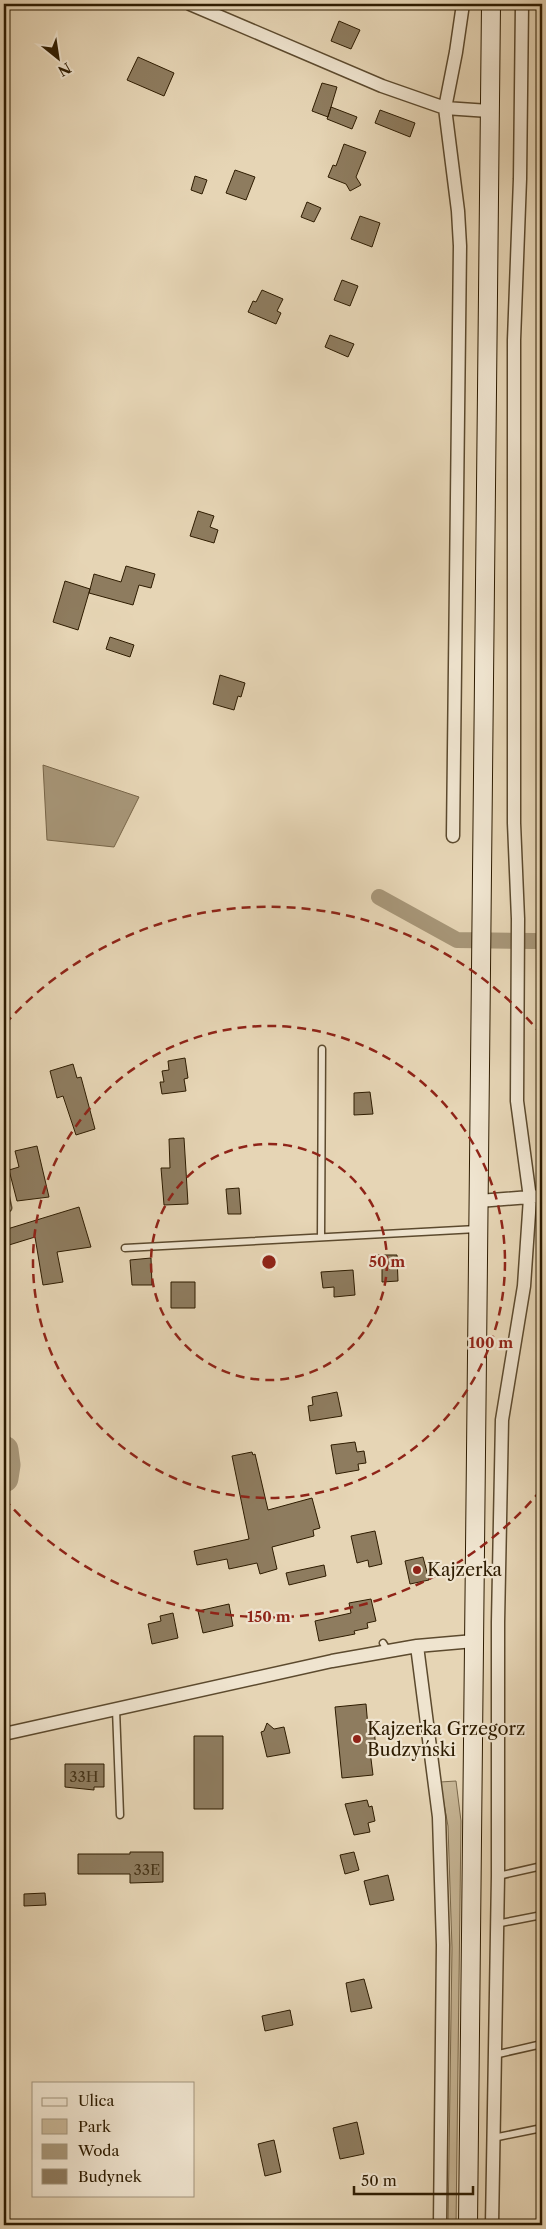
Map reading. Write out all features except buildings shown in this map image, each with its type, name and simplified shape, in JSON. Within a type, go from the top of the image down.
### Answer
[{"type":"main road","points":[[468,2225],[478,1228],[483,926],[491,4]]},
{"type":"street","points":[[190,4],[382,86],[445,108],[489,111]]},
{"type":"street","points":[[453,836],[460,246],[458,211],[445,108],[463,4]]},
{"type":"street","points":[[492,2225],[498,1876],[498,1622],[502,1420],[524,1286],[536,1197],[517,1100],[518,919],[514,823],[514,340],[520,179],[522,4]]},
{"type":"street","points":[[479,1201],[536,1197]]},
{"type":"street","points":[[4,1734],[332,1661],[386,1647],[474,1641]]},
{"type":"street","points":[[417,1646],[439,1817],[443,1945],[440,2225]]},
{"type":"lane","points":[[321,1237],[322,1049]]},
{"type":"lane","points":[[4,1189],[8,1208]]},
{"type":"lane","points":[[125,1248],[478,1228]]},
{"type":"lane","points":[[116,1709],[120,1815]]},
{"type":"lane","points":[[498,1876],[542,1866]]},
{"type":"lane","points":[[496,1924],[542,1915]]},
{"type":"lane","points":[[494,2055],[542,2044]]},
{"type":"lane","points":[[493,2138],[542,2128]]},
{"type":"green space","points":[[456,1781],[461,1821],[456,2225],[448,2225],[452,1948],[448,1826],[440,1782]]},
{"type":"water","points":[[43,765],[139,797],[114,847],[47,840]]},
{"type":"waterway","points":[[379,897],[457,940],[535,941]]},
{"type":"waterway","points":[[4,1450],[6,1465],[4,1478]]},
{"type":"place","name":"Kajzerka","points":[[417,1570]]},
{"type":"place","name":"Kajzerka Grzegorz Budzyński","points":[[357,1739]]}]
